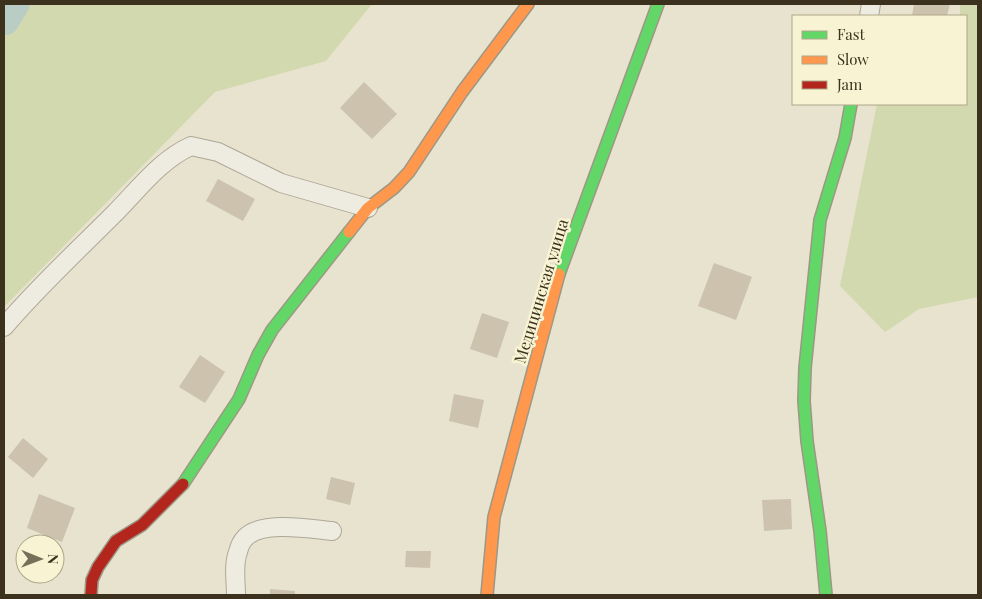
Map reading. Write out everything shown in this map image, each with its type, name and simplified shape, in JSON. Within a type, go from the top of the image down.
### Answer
[{"type":"street","points":[[91,595],[92,580],[116,541],[142,525],[188,480],[239,399],[258,355],[272,330],[368,208],[394,188],[409,172],[426,143],[462,92],[528,4]]},
{"type":"street","name":"Медицинская улица","points":[[487,595],[494,517],[558,278],[658,4]]},
{"type":"street","points":[[826,595],[822,541],[807,441],[804,401],[820,220],[845,138],[852,105]]},
{"type":"street","points":[[4,327],[54,272],[169,158],[191,146],[218,152],[281,183],[368,208]]},
{"type":"street","points":[[236,595],[236,561],[244,538],[263,529],[296,527],[332,530]]},
{"type":"green space","points":[[4,4],[372,4],[326,61],[215,92],[4,307]]},
{"type":"green space","points":[[960,4],[978,4],[978,297],[919,309],[885,332],[840,286],[877,105],[967,105],[967,15],[960,15]]},
{"type":"building","points":[[914,4],[950,4],[947,15],[912,15]]},
{"type":"building","points":[[364,82],[397,114],[372,139],[340,108]]},
{"type":"building","points":[[218,179],[255,199],[243,221],[206,201]]},
{"type":"building","points":[[714,263],[752,277],[736,320],[698,306]]},
{"type":"building","points":[[482,313],[509,322],[497,358],[470,349]]},
{"type":"building","points":[[200,355],[225,372],[205,403],[179,387]]},
{"type":"building","points":[[454,394],[484,400],[478,428],[449,421]]},
{"type":"building","points":[[23,438],[48,459],[33,478],[8,457]]},
{"type":"building","points":[[331,477],[355,483],[350,505],[326,499]]},
{"type":"building","points":[[39,494],[75,508],[65,534],[42,534],[27,528]]},
{"type":"building","points":[[791,499],[792,529],[764,531],[762,500]]},
{"type":"building","points":[[406,551],[431,551],[430,568],[405,567]]},
{"type":"building","points":[[270,589],[295,591],[295,595],[270,595]]},
{"type":"waterway","points":[[4,20],[14,4]]},
{"type":"traffic: fast","points":[[559,274],[658,4]]},
{"type":"traffic: fast","points":[[826,595],[820,531],[807,441],[804,401],[805,368],[820,220],[845,138],[851,105]]},
{"type":"traffic: fast","points":[[183,484],[239,399],[258,355],[272,330],[349,232]]},
{"type":"traffic: slow","points":[[349,232],[368,208],[394,188],[409,172],[462,92],[528,4]]},
{"type":"traffic: slow","points":[[487,595],[494,517],[559,274]]},
{"type":"traffic: jam","points":[[91,595],[92,580],[98,567],[116,541],[142,525],[183,484]]}]
